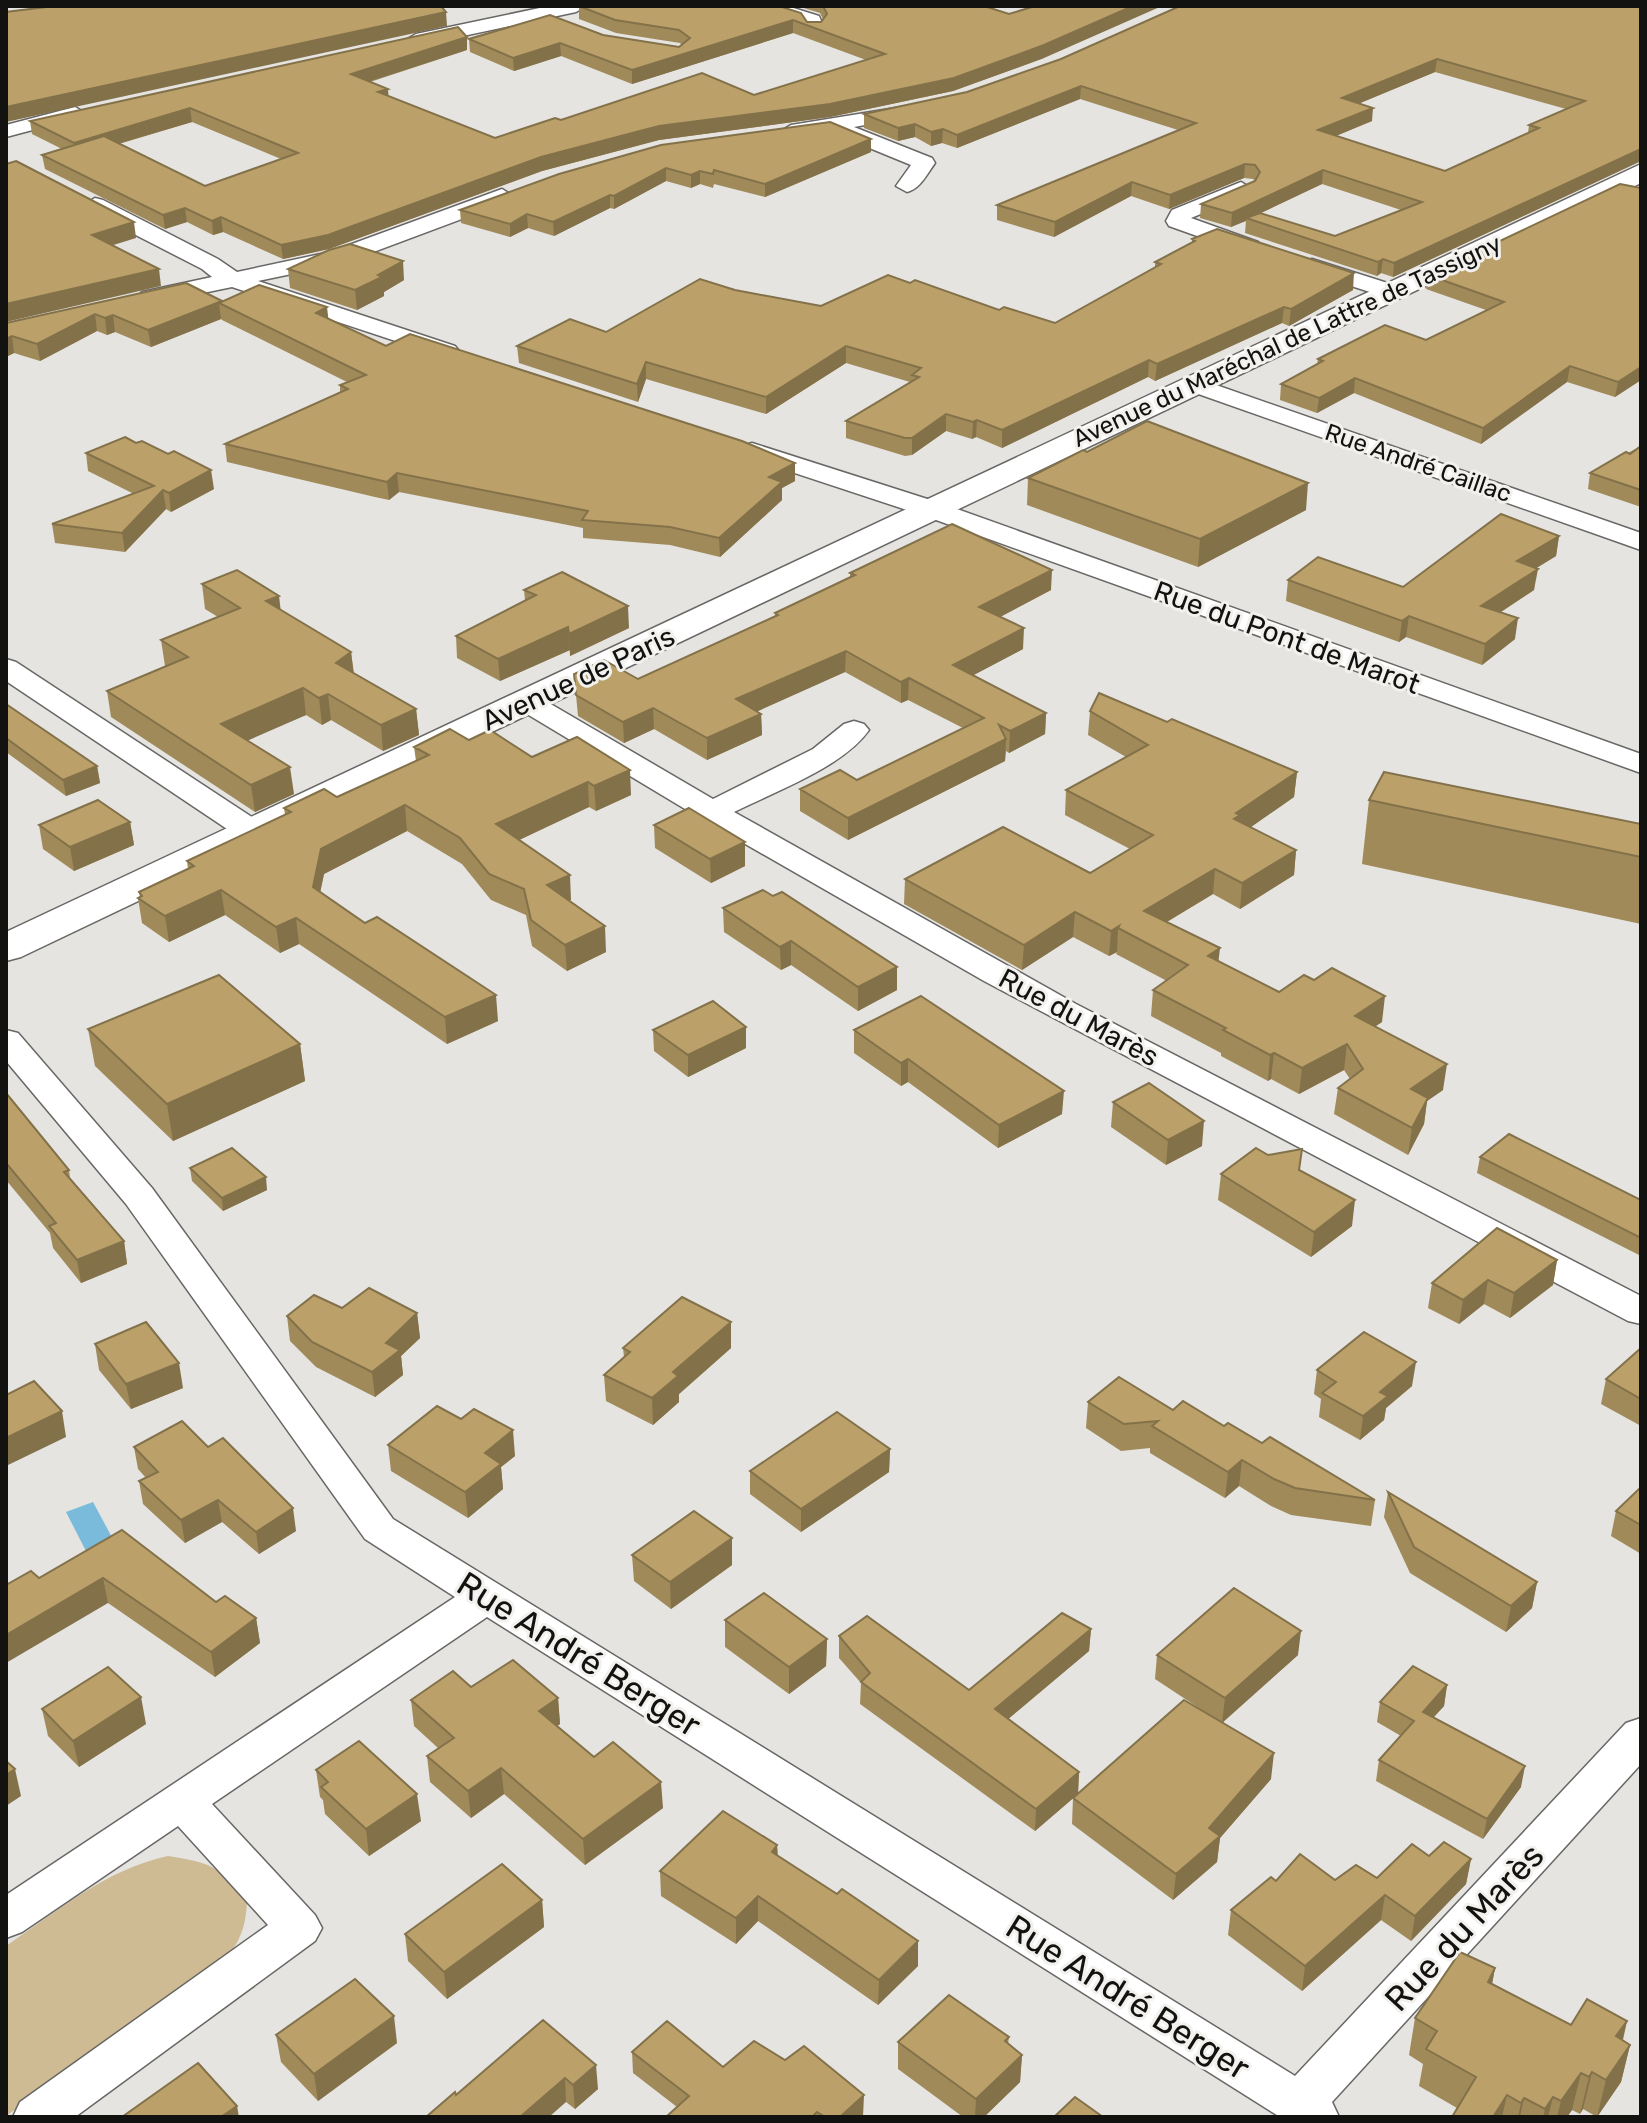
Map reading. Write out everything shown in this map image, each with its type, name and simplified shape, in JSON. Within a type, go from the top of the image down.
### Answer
[{"type":"main road","name":"Avenue du Maréchal de Lattre de Tassigny","points":[[934,510],[1392,292],[1627,190],[1641,172]]},
{"type":"main road","name":"Avenue de Paris","points":[[6,948],[934,510]]},
{"type":"street","points":[[767,6],[812,20],[814,28]]},
{"type":"street","points":[[395,45],[539,14],[572,15]]},
{"type":"street","points":[[775,132],[831,126],[929,107]]},
{"type":"street","points":[[6,131],[99,108]]},
{"type":"street","points":[[831,126],[924,163],[907,186]]},
{"type":"street","points":[[1245,187],[1180,215],[1177,221],[1392,292]]},
{"type":"street","points":[[129,302],[336,258],[520,190]]},
{"type":"street","points":[[74,194],[210,264],[234,280],[467,357]]},
{"type":"street","name":"Rue André Caillac","points":[[1196,385],[1641,542]]},
{"type":"street","name":"Rue du Pont de Marot","points":[[722,441],[934,510],[1641,764]]},
{"type":"street","points":[[6,668],[253,832]]},
{"type":"street","name":"Rue du Marès","points":[[527,702],[711,812],[1062,1011],[1497,1232],[1641,1312]]},
{"type":"street","points":[[711,812],[823,755],[854,730]]},
{"type":"street","name":"Rue André Berger","points":[[6,1040],[139,1196],[379,1529],[1308,2111]]},
{"type":"street","points":[[6,1919],[487,1596]]},
{"type":"street","name":"Rue du Marès","points":[[1308,2111],[1641,1735]]},
{"type":"street","points":[[37,2117],[299,1928],[182,1801]]},
{"type":"shaded area","points":[[168,1856],[214,1868],[247,1900],[238,1941],[227,1957],[210,1972],[6,2116],[6,1946],[103,1881],[145,1862]]},
{"type":"water","points":[[93,1502],[115,1543],[87,1553],[66,1512]]},
{"type":"building","points":[[55,6],[441,6],[446,12],[6,107],[6,12]]},
{"type":"building","points":[[579,6],[779,6],[801,13],[807,22],[821,22],[827,14],[823,6],[984,6],[1009,14],[1035,6],[1133,6],[1044,45],[954,78],[830,104],[659,126],[541,157],[328,235],[281,245],[221,217],[212,221],[185,208],[163,215],[42,155],[104,136],[205,186],[298,153],[190,108],[74,143],[30,121],[458,27],[467,37],[351,74],[388,89],[378,92],[495,138],[555,118],[561,120],[702,73],[754,95],[885,54],[793,20],[632,70],[560,43],[513,58],[469,39],[550,15],[603,35],[679,47],[690,38],[679,30],[615,20]]},
{"type":"building","points":[[1180,6],[1641,6],[1641,149],[1394,263],[1383,259],[1378,262],[1246,218],[1260,213],[1335,236],[1422,202],[1323,170],[1232,213],[1201,204],[1255,181],[1260,172],[1255,165],[1245,164],[1170,195],[1132,182],[1055,222],[997,205],[1196,123],[1081,86],[957,135],[943,129],[931,132],[915,124],[898,128],[864,114],[967,92],[1061,59]],"holes":[[[1437,59],[1585,101],[1529,125],[1539,128],[1445,171],[1318,130],[1373,108],[1342,98]]]},
{"type":"building","points":[[830,122],[871,139],[765,184],[714,170],[713,174],[700,171],[691,175],[666,168],[614,196],[610,195],[553,222],[527,214],[510,224],[460,210],[559,174],[661,145]]},
{"type":"building","points":[[16,161],[134,222],[92,235],[159,269],[6,304],[6,164]]},
{"type":"building","points":[[1620,184],[1641,188],[1641,367],[1618,382],[1570,366],[1483,428],[1355,378],[1319,398],[1281,384],[1323,361],[1318,359],[1385,325],[1426,340],[1504,302],[1428,275]]},
{"type":"building","points":[[1217,229],[1354,273],[1291,309],[1284,307],[1157,364],[1149,360],[1002,430],[977,420],[973,422],[946,414],[912,438],[905,438],[846,421],[919,377],[912,375],[921,368],[846,346],[766,397],[646,362],[637,384],[517,346],[570,319],[606,332],[700,279],[735,290],[821,306],[888,275],[910,283],[915,280],[999,310],[1004,307],[1055,323],[1161,264],[1155,262],[1195,241],[1192,239]]},
{"type":"building","points":[[350,244],[403,261],[378,275],[382,277],[355,290],[288,269],[329,250]]},
{"type":"building","points":[[186,283],[222,301],[148,330],[113,315],[105,318],[95,314],[37,344],[12,336],[6,339],[6,323]]},
{"type":"building","points":[[259,285],[327,307],[316,313],[386,346],[410,334],[742,441],[795,463],[769,477],[782,482],[719,538],[670,527],[582,520],[588,511],[397,473],[387,482],[225,444],[348,389],[340,385],[366,375],[219,303]]},
{"type":"building","points":[[1147,421],[1308,483],[1200,539],[1028,478]]},
{"type":"building","points":[[125,437],[136,443],[142,441],[168,454],[174,451],[211,470],[169,493],[163,490],[122,533],[52,524],[154,486],[86,453]]},
{"type":"building","points":[[1641,446],[1641,490],[1590,473],[1626,452],[1630,454]]},
{"type":"building","points":[[1501,514],[1559,536],[1517,561],[1538,569],[1481,606],[1518,618],[1485,644],[1409,616],[1402,621],[1288,580],[1318,557],[1403,587]]},
{"type":"building","points":[[952,524],[1052,570],[979,607],[1024,628],[953,665],[1046,713],[1010,731],[999,725],[1006,739],[848,818],[800,789],[840,770],[857,780],[984,718],[909,678],[901,682],[846,651],[736,699],[761,714],[707,738],[653,708],[623,722],[576,695],[574,674],[604,660],[638,679],[778,615],[775,613],[855,575],[850,573]]},
{"type":"building","points":[[237,570],[279,596],[266,601],[351,652],[336,663],[416,709],[381,725],[328,694],[319,698],[303,688],[221,724],[290,767],[251,785],[107,691],[188,657],[161,640],[240,608],[202,584]]},
{"type":"building","points":[[562,572],[628,606],[569,634],[568,627],[498,659],[456,636],[536,595],[524,590]]},
{"type":"building","points":[[1099,693],[1167,722],[1172,719],[1297,772],[1236,813],[1240,815],[1234,819],[1296,850],[1242,883],[1215,869],[1144,911],[1220,948],[1208,956],[1279,992],[1304,975],[1314,980],[1332,968],[1385,996],[1355,1016],[1447,1064],[1411,1089],[1428,1098],[1412,1128],[1338,1088],[1363,1069],[1347,1044],[1302,1068],[1274,1053],[1270,1055],[1153,990],[1188,965],[1119,926],[1111,931],[1075,912],[1024,945],[905,879],[1003,827],[1090,873],[1153,835],[1066,790],[1148,745],[1090,711]]},
{"type":"building","points":[[6,704],[97,766],[63,780],[6,738]]},
{"type":"building","points":[[450,729],[469,740],[490,730],[532,757],[577,737],[630,770],[594,786],[588,782],[496,824],[570,875],[547,885],[605,926],[565,945],[531,920],[524,889],[489,874],[460,838],[405,805],[321,849],[313,887],[365,923],[377,917],[496,995],[445,1017],[296,918],[276,927],[221,890],[165,916],[138,898],[142,896],[139,892],[194,866],[187,861],[291,812],[284,808],[324,789],[337,797],[429,755],[414,747]]},
{"type":"building","points":[[1384,772],[1641,824],[1641,857],[1369,800]]},
{"type":"building","points":[[98,800],[130,822],[70,847],[39,825]]},
{"type":"building","points":[[689,808],[745,842],[710,859],[654,825]]},
{"type":"building","points":[[763,890],[773,896],[782,892],[897,967],[858,987],[791,941],[780,947],[723,908]]},
{"type":"building","points":[[219,975],[300,1044],[167,1104],[88,1029]]},
{"type":"building","points":[[921,996],[1064,1091],[999,1125],[908,1059],[901,1063],[854,1030]]},
{"type":"building","points":[[713,1001],[746,1027],[688,1055],[653,1030]]},
{"type":"building","points":[[1149,1083],[1204,1121],[1168,1140],[1113,1102]]},
{"type":"building","points":[[6,1093],[69,1170],[64,1172],[124,1241],[77,1260],[49,1226],[56,1223],[6,1163]]},
{"type":"building","points":[[1509,1134],[1641,1200],[1641,1238],[1480,1157]]},
{"type":"building","points":[[232,1148],[266,1177],[222,1198],[190,1168]]},
{"type":"building","points":[[1256,1148],[1268,1155],[1302,1149],[1299,1170],[1355,1200],[1314,1232],[1221,1174]]},
{"type":"building","points":[[1497,1228],[1557,1260],[1514,1293],[1488,1280],[1463,1300],[1432,1283]]},
{"type":"building","points":[[369,1288],[417,1313],[386,1343],[400,1350],[372,1372],[312,1342],[287,1316],[314,1295],[342,1308]]},
{"type":"building","points":[[682,1297],[731,1322],[673,1372],[678,1376],[652,1398],[604,1375],[630,1352],[623,1348]]},
{"type":"building","points":[[146,1322],[179,1363],[126,1384],[95,1344]]},
{"type":"building","points":[[1364,1332],[1416,1362],[1380,1392],[1388,1396],[1363,1416],[1322,1393],[1336,1382],[1317,1370]]},
{"type":"building","points":[[1641,1348],[1641,1399],[1606,1379]]},
{"type":"building","points":[[1119,1377],[1173,1410],[1183,1401],[1224,1426],[1228,1423],[1262,1443],[1270,1437],[1375,1500],[1295,1488],[1242,1460],[1228,1472],[1152,1426],[1158,1421],[1124,1424],[1088,1402]]},
{"type":"building","points":[[34,1381],[62,1411],[6,1438],[6,1395]]},
{"type":"building","points":[[437,1406],[461,1419],[474,1409],[513,1430],[485,1453],[501,1464],[465,1492],[388,1445]]},
{"type":"building","points":[[837,1412],[890,1449],[801,1509],[750,1471]]},
{"type":"building","points":[[182,1421],[208,1447],[223,1438],[293,1508],[256,1532],[218,1500],[181,1520],[139,1481],[158,1472],[134,1447]]},
{"type":"building","points":[[1641,1487],[1641,1525],[1616,1511]]},
{"type":"building","points":[[1388,1492],[1537,1582],[1511,1606],[1414,1547]]},
{"type":"building","points":[[694,1511],[732,1538],[670,1582],[632,1555]]},
{"type":"building","points":[[122,1530],[216,1602],[225,1596],[256,1618],[211,1652],[103,1578],[6,1635],[6,1585],[31,1571],[39,1578]]},
{"type":"building","points":[[1234,1588],[1301,1631],[1225,1698],[1157,1655]]},
{"type":"building","points":[[764,1593],[827,1639],[789,1667],[725,1620]]},
{"type":"building","points":[[1062,1613],[1091,1629],[995,1709],[1079,1772],[1036,1809],[861,1682],[870,1673],[839,1636],[867,1616],[969,1690]]},
{"type":"building","points":[[513,1660],[558,1698],[539,1711],[594,1757],[613,1742],[661,1782],[583,1839],[501,1768],[468,1791],[427,1756],[454,1738],[411,1700],[453,1671],[471,1687]]},
{"type":"building","points":[[1413,1666],[1447,1685],[1423,1712],[1525,1766],[1487,1819],[1379,1760],[1414,1721],[1380,1702]]},
{"type":"building","points":[[108,1667],[141,1697],[73,1741],[42,1709]]},
{"type":"building","points":[[1184,1700],[1274,1753],[1209,1828],[1220,1836],[1176,1874],[1073,1798]]},
{"type":"building","points":[[359,1741],[417,1794],[366,1829],[321,1787],[328,1782],[316,1770]]},
{"type":"building","points":[[6,1761],[15,1769],[6,1775]]},
{"type":"building","points":[[723,1811],[777,1845],[772,1852],[837,1894],[842,1889],[918,1941],[879,1980],[758,1896],[736,1918],[660,1871]]},
{"type":"building","points":[[1444,1842],[1471,1859],[1415,1916],[1385,1895],[1305,1966],[1231,1910],[1271,1877],[1276,1881],[1300,1854],[1335,1880],[1356,1865],[1377,1878],[1412,1844],[1429,1856]]},
{"type":"building","points":[[502,1864],[542,1900],[444,1972],[405,1934]]},
{"type":"building","points":[[1460,1952],[1495,1968],[1488,1982],[1571,2025],[1587,1999],[1627,2021],[1616,2036],[1630,2045],[1606,2080],[1592,2072],[1589,2077],[1581,2073],[1561,2101],[1553,2097],[1545,2109],[1524,2098],[1521,2103],[1507,2095],[1493,2117],[1452,2117],[1476,2077],[1426,2049],[1437,2031],[1415,2018]]},
{"type":"building","points":[[355,1979],[394,2016],[314,2074],[276,2035]]},
{"type":"building","points":[[949,1995],[1009,2037],[1005,2041],[1022,2055],[976,2099],[898,2042]]},
{"type":"building","points":[[543,2020],[596,2065],[573,2085],[565,2078],[520,2117],[426,2117],[455,2092],[456,2095]]},
{"type":"building","points":[[667,2021],[723,2067],[754,2041],[785,2060],[804,2046],[864,2095],[840,2117],[825,2117],[817,2112],[812,2117],[666,2117],[689,2096],[632,2052]]},
{"type":"building","points":[[198,2063],[237,2106],[221,2117],[122,2117]]},
{"type":"building","points":[[1075,2097],[1103,2117],[1054,2117]]}]
